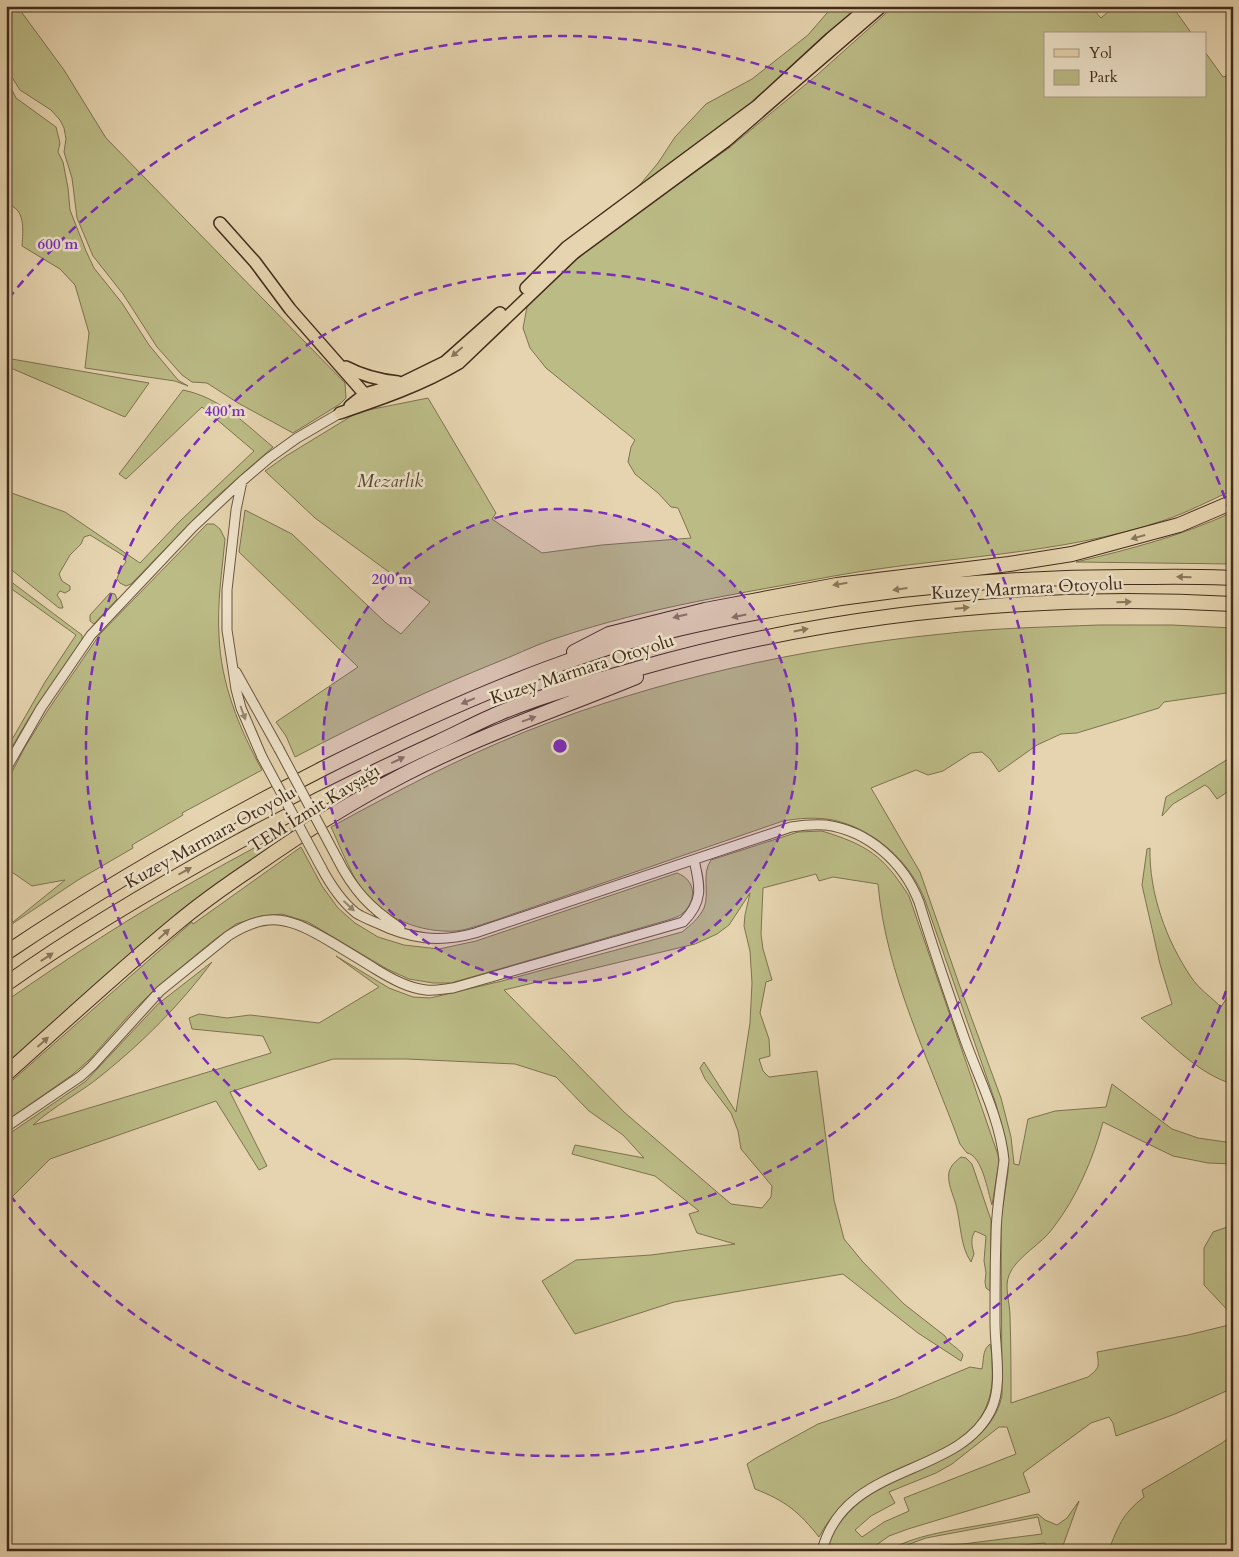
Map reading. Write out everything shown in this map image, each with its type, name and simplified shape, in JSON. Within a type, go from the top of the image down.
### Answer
[{"type":"highway","points":[[519,679],[610,634],[686,615],[837,585],[1009,564],[1072,554],[1179,525],[1233,502]]},
{"type":"highway","name":"Kuzey Marmara Otoyolu","points":[[6,953],[85,901],[170,850],[278,791],[377,742],[519,679],[585,655],[651,636],[739,616],[850,596],[916,587],[1076,577],[1233,578]]},
{"type":"highway","points":[[1180,601],[1233,608]]},
{"type":"highway","name":"Kuzey Marmara Otoyolu","points":[[6,984],[162,884],[322,796],[503,712],[604,678],[743,641],[834,624],[936,610],[1017,603],[1180,601],[1233,604]]},
{"type":"highway","name":"TEM İzmit Kavşağı","points":[[6,1074],[176,924],[206,900],[284,846],[348,805],[444,755],[508,727],[576,702],[690,654]]},
{"type":"highway","points":[[6,948],[85,901]]},
{"type":"main road","points":[[340,413],[445,362],[497,316],[567,247],[757,106],[869,6]]},
{"type":"main road","points":[[368,398],[442,373],[459,363],[574,253],[726,141],[882,6]]},
{"type":"main road","points":[[220,223],[255,262],[290,309],[368,398]]},
{"type":"main road","points":[[340,364],[358,374],[383,381],[402,383]]},
{"type":"main road","points":[[340,364],[353,386],[351,395],[340,413]]},
{"type":"street","points":[[6,768],[41,708],[90,635],[192,527],[242,481],[297,438],[340,413]]},
{"type":"street","points":[[242,481],[236,510],[227,590],[227,630],[241,708],[262,757],[321,867],[343,901],[358,914],[410,936],[436,939],[459,938],[694,860],[774,831],[810,824],[826,825],[867,840],[889,856],[907,878],[917,896],[965,1040],[995,1121],[1003,1150],[1004,1160],[996,1234],[995,1324],[997,1382],[991,1409],[976,1429],[956,1446],[889,1478],[851,1502],[831,1525],[822,1551]]},
{"type":"street","points":[[232,666],[279,749],[347,878],[363,900],[381,916],[410,936]]},
{"type":"street","points":[[6,1127],[81,1076],[160,991],[240,928],[254,923],[279,920],[292,922],[316,933],[402,983],[426,990],[453,988],[683,922],[694,909],[700,892],[694,860]]},
{"type":"green space","points":[[6,6],[17,6],[64,70],[106,138],[345,383],[346,398],[340,404],[293,433],[238,403],[207,383],[192,382],[182,375],[157,347],[123,294],[93,256],[77,218],[72,178],[64,152],[66,139],[60,120],[51,110],[20,90],[6,68]]},
{"type":"green space","points":[[833,6],[867,6],[757,106],[633,193],[658,163],[675,137],[706,104],[752,79],[808,35]]},
{"type":"green space","name":"Mezarlık","points":[[894,6],[1090,6],[1101,18],[1115,6],[1172,6],[1191,32],[1044,32],[1044,98],[1206,98],[1206,53],[1223,77],[1233,74],[1233,490],[1165,520],[1125,532],[1084,541],[834,576],[662,609],[594,626],[545,642],[422,694],[295,757],[286,736],[276,722],[358,667],[239,552],[245,510],[292,534],[385,622],[401,634],[430,602],[315,518],[265,471],[358,412],[428,398],[496,513],[492,519],[542,553],[602,545],[691,538],[678,508],[671,507],[658,493],[635,474],[628,462],[631,447],[635,440],[546,368],[530,348],[523,328],[527,307],[593,244],[729,148],[817,75]]},
{"type":"green space","points":[[6,78],[16,98],[56,127],[60,143],[58,152],[63,162],[70,210],[94,268],[122,303],[149,345],[178,380],[188,386],[175,381],[85,368],[89,333],[75,285],[60,269],[22,246],[22,220],[17,210],[6,204]]},
{"type":"green space","points":[[6,358],[149,383],[125,417],[6,366]]},
{"type":"green space","points":[[183,390],[221,405],[273,447],[214,499],[131,584],[126,586],[117,579],[120,570],[126,562],[124,556],[90,535],[84,537],[81,544],[70,555],[59,574],[62,581],[70,586],[70,590],[65,593],[60,591],[57,595],[63,608],[59,608],[13,571],[6,568],[6,491],[65,512],[140,563],[180,521],[254,451],[202,407],[126,479],[119,474]]},
{"type":"green space","points":[[1233,512],[1233,564],[1076,562],[1156,541],[1214,521]]},
{"type":"green space","points":[[207,524],[214,524],[220,529],[225,539],[219,612],[220,654],[223,671],[239,722],[262,770],[182,813],[183,815],[132,845],[133,848],[78,880],[6,928],[6,913],[13,922],[65,880],[32,886],[6,868],[6,789],[12,772],[48,710],[100,634]]},
{"type":"green space","points":[[6,578],[82,635],[82,640],[29,718],[6,757],[6,750],[45,682],[76,635],[9,587],[6,589]]},
{"type":"green space","points":[[110,593],[115,594],[117,599],[94,624],[90,621],[90,615]]},
{"type":"green space","points":[[1099,625],[1172,625],[1233,628],[1233,692],[1164,702],[1159,708],[1077,733],[1061,734],[1037,745],[999,772],[990,759],[982,752],[971,753],[943,771],[928,775],[916,770],[871,788],[920,872],[1001,1098],[1011,1137],[1014,1164],[1019,1165],[1028,1119],[1055,1111],[1106,1107],[1112,1084],[1172,1129],[1198,1138],[1233,1143],[1233,1164],[1208,1163],[1173,1156],[1103,1122],[1089,1164],[1070,1204],[1048,1234],[1017,1262],[1009,1275],[1007,1290],[1010,1316],[1011,1403],[1088,1377],[1098,1366],[1097,1352],[1188,1335],[1233,1324],[1233,1388],[1175,1414],[1116,1436],[1113,1423],[1109,1417],[1091,1423],[1023,1473],[1030,1492],[908,1529],[889,1536],[868,1551],[826,1551],[839,1522],[864,1498],[886,1485],[957,1451],[977,1437],[992,1419],[1002,1396],[1001,1219],[1008,1172],[1008,1155],[996,1104],[925,900],[910,872],[889,849],[863,831],[848,824],[814,818],[796,819],[783,821],[469,929],[443,931],[404,922],[381,909],[371,900],[353,875],[331,827],[427,776],[502,741],[577,712],[679,681],[784,657],[889,640],[981,630]],"holes":[[[999,1427],[1007,1427],[1016,1454],[904,1498],[909,1511],[884,1522],[862,1537],[855,1530],[871,1516],[895,1503],[889,1492],[936,1473],[952,1464]]]},
{"type":"green space","points":[[1233,756],[1233,788],[1217,799],[1205,785],[1173,804],[1162,816],[1166,797]]},
{"type":"green space","points":[[291,828],[293,831],[223,880],[6,1066],[6,1001],[77,953],[149,908]]},
{"type":"green space","points":[[822,831],[851,841],[873,853],[891,871],[909,896],[998,1155],[999,1162],[992,1205],[977,1160],[967,1153],[960,1144],[910,1016],[890,951],[878,884],[833,877],[819,881],[816,874],[763,888],[761,934],[763,949],[772,980],[766,982],[760,1013],[769,1039],[770,1056],[759,1059],[763,1071],[769,1077],[817,1071],[834,1200],[844,1239],[863,1262],[904,1304],[945,1336],[961,1352],[963,1355],[961,1361],[918,1333],[843,1274],[674,1302],[575,1334],[542,1281],[576,1260],[651,1255],[735,1244],[697,1233],[689,1214],[699,1211],[655,1176],[572,1154],[575,1145],[644,1158],[623,1135],[589,1111],[556,1077],[515,1064],[407,1059],[333,1059],[230,1092],[267,1166],[259,1170],[216,1101],[50,1159],[6,1203],[6,1136],[86,1081],[158,1004],[212,962],[174,1008],[132,1049],[94,1082],[33,1125],[271,1053],[263,1036],[192,1029],[189,1018],[199,1014],[227,1018],[250,1015],[319,1023],[379,987],[336,956],[389,988],[413,997],[430,998],[502,981],[682,932],[700,915],[704,908],[706,902],[706,877],[711,860],[798,832]],"holes":[[[750,893],[744,926],[750,951],[752,983],[750,1023],[736,1112],[704,1062],[700,1068],[705,1079],[731,1113],[738,1131],[741,1149],[772,1186],[771,1197],[762,1208],[731,1204],[624,1112],[504,990],[695,944],[717,934],[729,925]]]},
{"type":"green space","points":[[301,847],[322,886],[338,908],[355,923],[378,937],[404,945],[439,949],[476,941],[677,873],[688,880],[691,885],[692,896],[688,908],[676,917],[668,920],[451,983],[433,983],[409,979],[387,969],[308,922],[282,914],[261,916],[236,924],[157,987],[89,1060],[72,1075],[6,1121],[6,1086],[192,922],[193,924]]},
{"type":"green space","points":[[1150,848],[1152,882],[1156,899],[1167,932],[1182,963],[1198,985],[1221,1007],[1233,988],[1233,1084],[1208,1073],[1196,1065],[1141,1018],[1172,1004],[1160,964],[1142,885],[1147,849]]},
{"type":"green space","points":[[961,1157],[966,1158],[972,1164],[991,1220],[990,1291],[986,1288],[985,1282],[986,1236],[975,1231],[973,1234],[972,1245],[974,1254],[971,1262],[963,1242],[950,1184],[949,1172],[954,1163]]},
{"type":"green space","points":[[1233,1225],[1233,1316],[1204,1285],[1204,1248],[1213,1232]]},
{"type":"green space","points":[[990,1344],[992,1381],[990,1394],[981,1417],[973,1427],[953,1444],[883,1476],[866,1486],[836,1512],[819,1537],[791,1508],[755,1489],[747,1464],[756,1458],[818,1424],[896,1398],[970,1367],[982,1369],[984,1352]]},
{"type":"green space","points":[[1233,1435],[1233,1551],[1108,1551],[1125,1515],[1144,1497],[1142,1490]]},
{"type":"green space","points":[[1079,1501],[1061,1551],[1047,1551],[1045,1543],[977,1549],[916,1551],[941,1545],[1042,1534],[1038,1517],[926,1538],[887,1551],[909,1541],[933,1534],[1038,1514],[1045,1520],[1057,1525],[1067,1518]]}]
